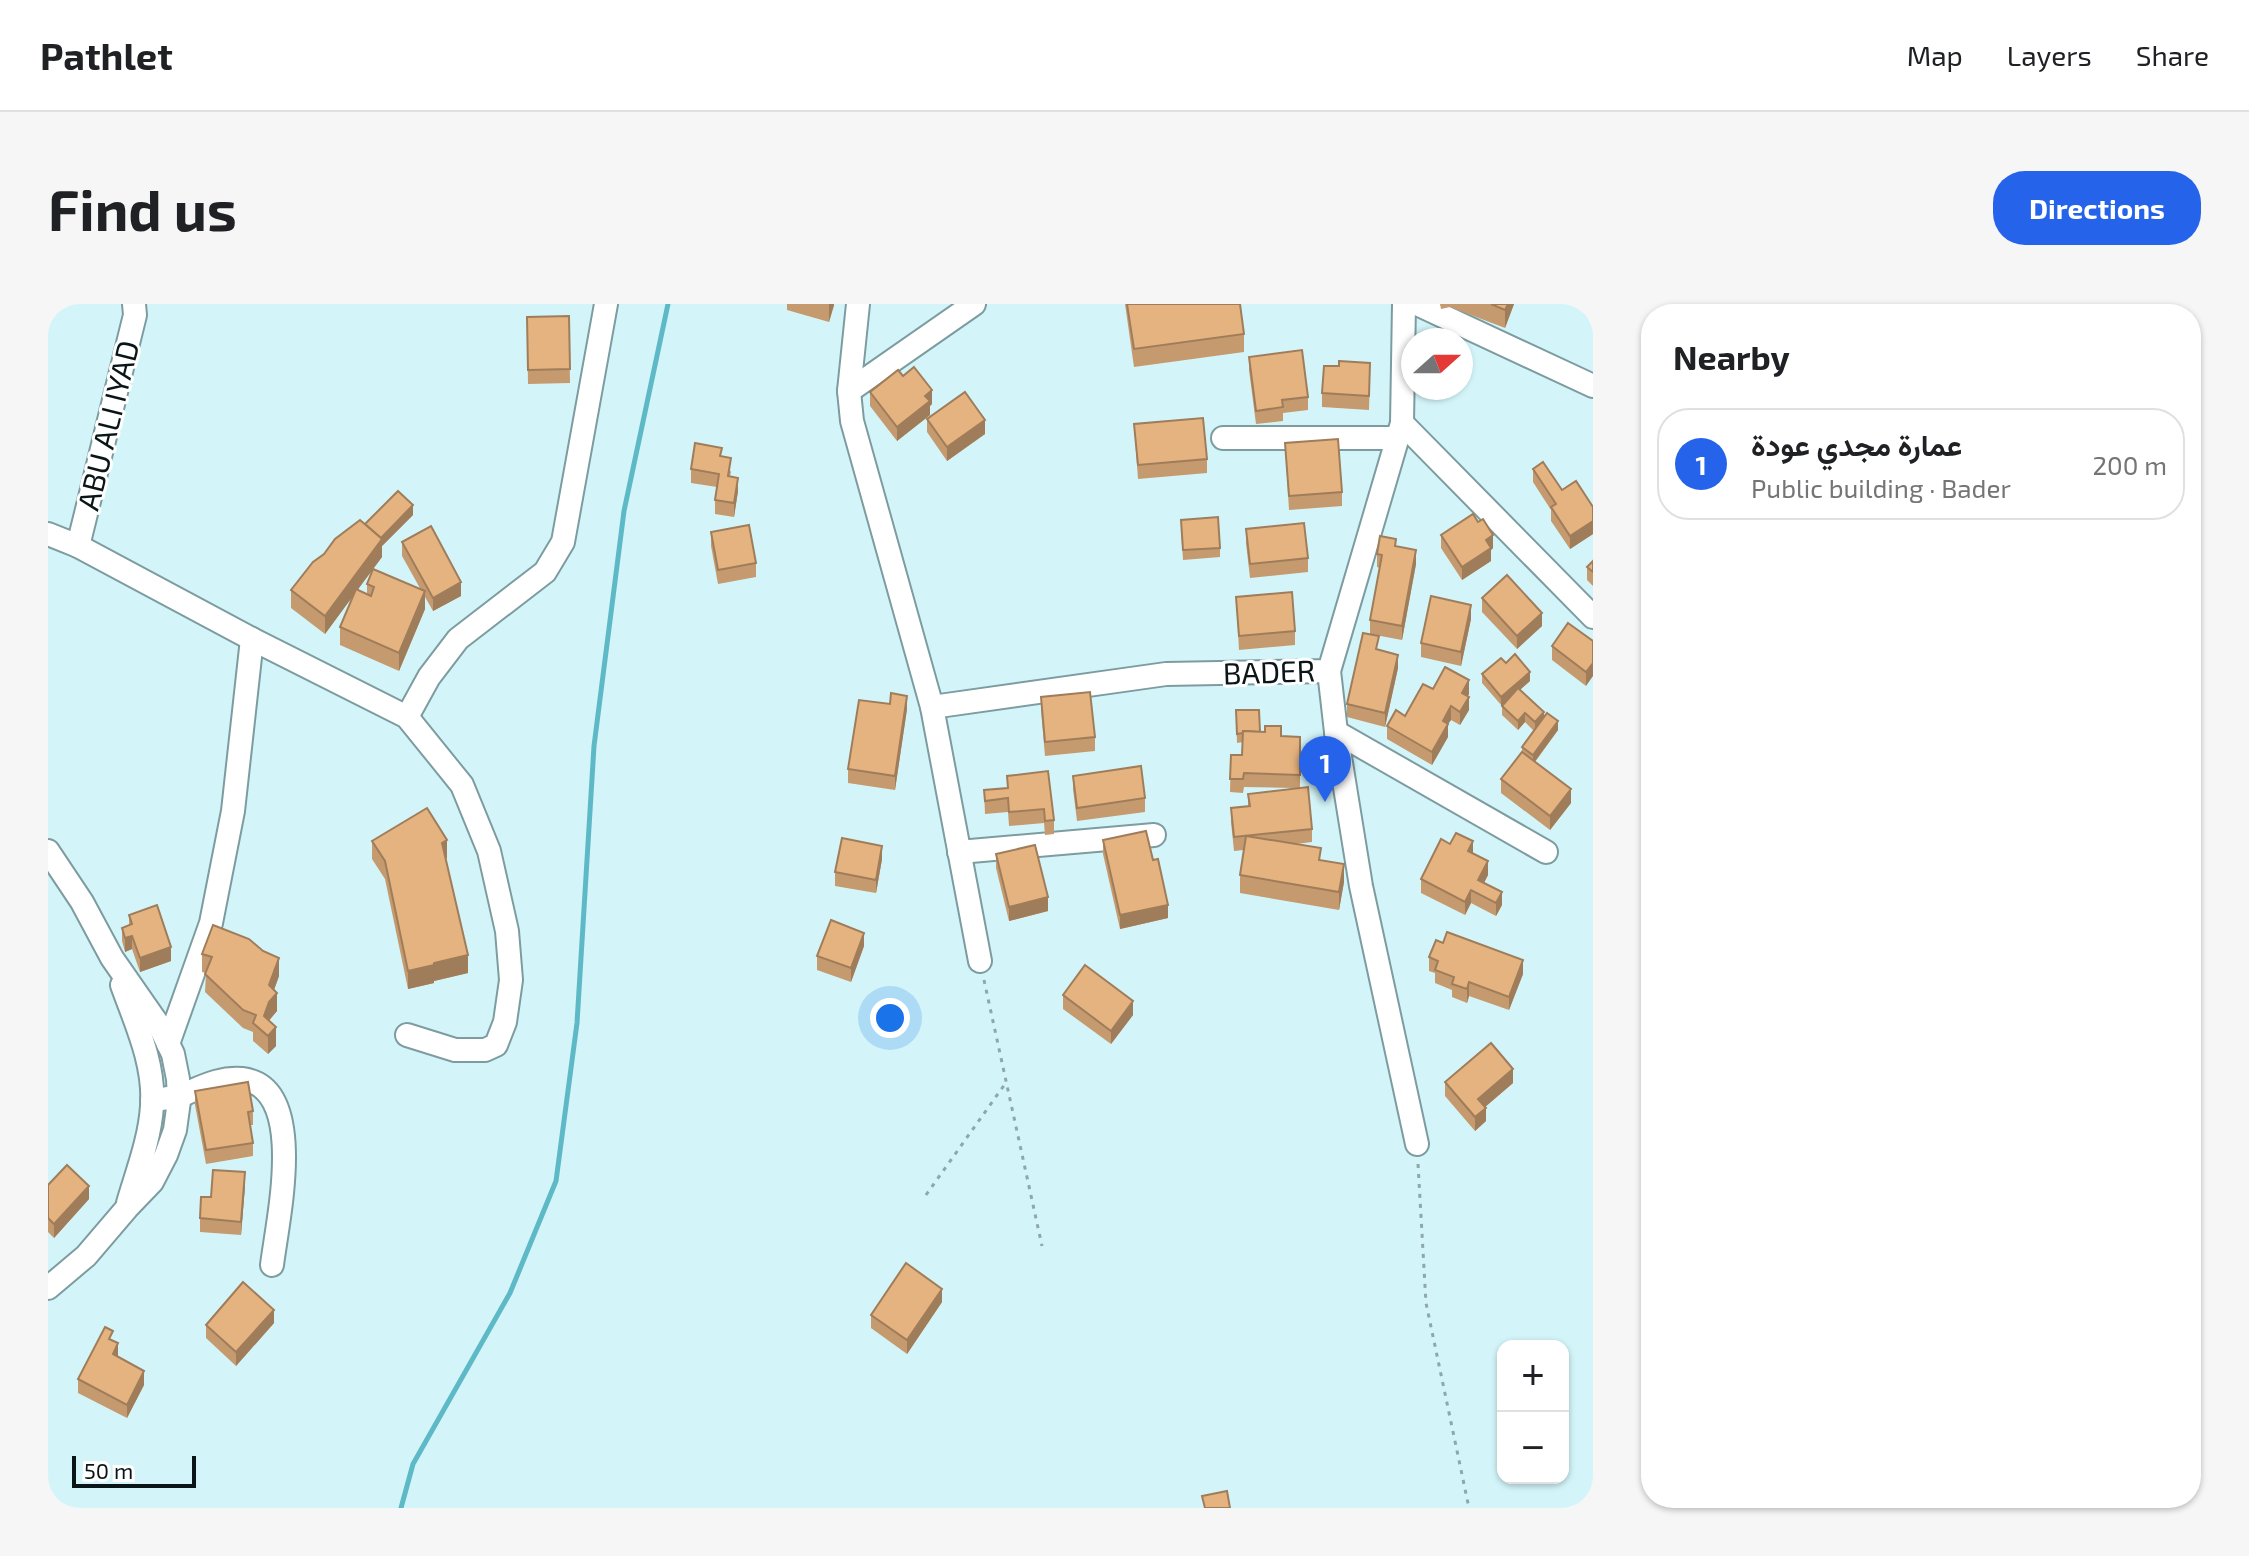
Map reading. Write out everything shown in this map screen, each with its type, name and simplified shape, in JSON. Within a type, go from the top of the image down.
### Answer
[{"type":"street","name":"ABU ALI IYAD","points":[[78,546],[135,315],[134,304]]},
{"type":"street","points":[[407,717],[429,677],[458,639],[545,572],[563,542],[606,304]]},
{"type":"street","points":[[858,304],[849,391],[852,421],[932,707],[980,961]]},
{"type":"street","points":[[849,391],[974,304]]},
{"type":"street","name":"BADER","points":[[932,707],[1166,674],[1329,671],[1400,430],[1404,304]]},
{"type":"street","points":[[1417,304],[1593,386]]},
{"type":"street","points":[[1223,438],[1400,430],[1593,617]]},
{"type":"street","points":[[48,534],[78,546],[407,717],[462,785],[489,851],[507,931],[511,980],[505,1022],[496,1045],[485,1050],[455,1050],[407,1035]]},
{"type":"street","points":[[168,1044],[211,923],[230,825],[252,639]]},
{"type":"street","points":[[1329,671],[1361,886],[1417,1144]]},
{"type":"street","points":[[1336,732],[1546,852]]},
{"type":"street","points":[[959,852],[1154,835]]},
{"type":"street","points":[[48,851],[82,902],[112,958],[160,1027],[173,1054],[179,1096],[175,1130],[152,1182],[86,1256],[48,1288]]},
{"type":"street","points":[[112,958],[143,1044],[151,1079],[152,1100],[146,1140],[127,1208]]},
{"type":"street","points":[[145,1004],[186,993]]},
{"type":"street","points":[[152,1100],[179,1096],[217,1080],[244,1079],[262,1087],[272,1097],[283,1126],[285,1156],[272,1265]]},
{"type":"path","points":[[980,961],[1042,1246]]},
{"type":"path","points":[[926,1195],[1006,1082]]},
{"type":"path","points":[[1417,1144],[1426,1303],[1469,1508]]},
{"type":"building","points":[[1127,304],[1240,304],[1244,334],[1134,349]]},
{"type":"building","points":[[1491,304],[1508,304],[1505,310]]},
{"type":"building","points":[[569,316],[570,369],[528,370],[527,317]]},
{"type":"building","points":[[1302,350],[1308,397],[1282,400],[1283,407],[1256,411],[1249,357]]},
{"type":"building","points":[[1339,361],[1370,363],[1369,396],[1322,393],[1324,366],[1339,366]]},
{"type":"building","points":[[914,367],[932,390],[925,396],[930,401],[897,427],[870,392],[898,370],[903,376]]},
{"type":"building","points":[[965,392],[985,420],[947,447],[927,419]]},
{"type":"building","points":[[1203,418],[1207,459],[1138,465],[1134,424]]},
{"type":"building","points":[[1338,439],[1342,492],[1289,496],[1285,443]]},
{"type":"building","points":[[695,443],[722,448],[720,456],[731,458],[728,476],[738,478],[734,503],[715,500],[719,474],[691,469]]},
{"type":"building","points":[[1543,462],[1562,490],[1576,481],[1593,507],[1593,521],[1570,536],[1551,507],[1556,504],[1533,469]]},
{"type":"building","points":[[398,491],[413,505],[381,538],[365,524]]},
{"type":"building","points":[[1473,514],[1478,522],[1483,519],[1493,535],[1486,540],[1491,548],[1462,567],[1441,535]]},
{"type":"building","points":[[1218,517],[1220,548],[1183,550],[1181,520]]},
{"type":"building","points":[[360,520],[382,539],[325,616],[291,590],[335,539]]},
{"type":"building","points":[[1304,523],[1308,558],[1250,564],[1246,529]]},
{"type":"building","points":[[749,525],[756,563],[718,570],[711,532]]},
{"type":"building","points":[[431,526],[461,582],[433,598],[402,542]]},
{"type":"building","points":[[1380,536],[1396,539],[1395,546],[1416,550],[1402,626],[1370,620],[1382,555],[1377,554]]},
{"type":"building","points":[[373,569],[425,591],[399,653],[340,627],[356,589],[371,596],[374,587],[367,584]]},
{"type":"building","points":[[1507,575],[1542,613],[1517,636],[1482,598]]},
{"type":"building","points":[[1292,592],[1295,631],[1239,636],[1236,597]]},
{"type":"building","points":[[1431,596],[1471,605],[1461,652],[1421,643]]},
{"type":"building","points":[[1568,623],[1593,641],[1593,663],[1586,672],[1552,646]]},
{"type":"building","points":[[1363,633],[1379,636],[1376,649],[1398,655],[1385,713],[1347,704]]},
{"type":"building","points":[[1515,654],[1530,672],[1501,697],[1482,674],[1501,658],[1506,663]]},
{"type":"building","points":[[1445,667],[1469,680],[1462,693],[1469,697],[1460,712],[1451,706],[1443,721],[1448,724],[1432,752],[1387,726],[1396,710],[1405,716],[1423,684],[1433,689]]},
{"type":"building","points":[[1518,688],[1544,712],[1535,722],[1525,713],[1518,721],[1502,706]]},
{"type":"building","points":[[1090,692],[1095,737],[1045,742],[1041,697]]},
{"type":"building","points":[[891,693],[907,696],[895,776],[848,769],[859,700],[890,704]]},
{"type":"building","points":[[1236,710],[1259,710],[1260,732],[1243,731],[1237,734]]},
{"type":"building","points":[[1547,713],[1558,721],[1533,755],[1522,747]]},
{"type":"building","points":[[1265,726],[1281,726],[1281,736],[1300,737],[1300,775],[1244,773],[1243,779],[1230,779],[1231,755],[1242,755],[1243,731],[1265,732]]},
{"type":"building","points":[[1522,752],[1571,789],[1550,816],[1501,779]]},
{"type":"building","points":[[1141,766],[1145,798],[1077,808],[1073,776]]},
{"type":"building","points":[[1048,771],[1054,820],[1045,821],[1044,809],[1009,812],[1008,798],[985,801],[984,790],[1008,788],[1007,776]]},
{"type":"building","points":[[1308,787],[1312,829],[1234,837],[1231,808],[1250,806],[1248,794]]},
{"type":"building","points":[[427,808],[447,840],[442,843],[468,955],[408,971],[385,861],[372,841]]},
{"type":"building","points":[[1146,831],[1153,860],[1158,859],[1168,905],[1120,915],[1103,840]]},
{"type":"building","points":[[1456,833],[1473,841],[1468,851],[1488,861],[1478,880],[1502,892],[1496,903],[1471,890],[1465,902],[1421,879],[1441,839],[1450,844]]},
{"type":"building","points":[[1246,836],[1321,848],[1319,860],[1344,864],[1339,892],[1240,875]]},
{"type":"building","points":[[842,838],[882,846],[876,880],[835,872]]},
{"type":"building","points":[[1035,845],[1048,897],[1009,907],[996,854]]},
{"type":"building","points":[[157,905],[171,947],[140,958],[132,936],[125,938],[122,928],[132,924],[129,915]]},
{"type":"building","points":[[831,920],[864,933],[851,968],[817,956]]},
{"type":"building","points":[[213,925],[249,939],[263,951],[279,958],[269,985],[277,993],[269,1002],[264,1016],[276,1027],[268,1036],[253,1023],[256,1015],[243,1010],[205,974],[212,957],[202,954]]},
{"type":"building","points":[[1447,932],[1523,960],[1509,997],[1469,982],[1467,989],[1452,984],[1454,977],[1435,970],[1438,961],[1429,957],[1436,940],[1443,943]]},
{"type":"building","points":[[1085,965],[1133,1001],[1111,1031],[1063,995]]},
{"type":"building","points":[[1491,1043],[1513,1069],[1478,1099],[1486,1108],[1475,1117],[1445,1082]]},
{"type":"building","points":[[248,1082],[253,1111],[248,1112],[253,1143],[206,1150],[195,1091]]},
{"type":"building","points":[[67,1165],[89,1186],[54,1224],[48,1218],[48,1185]]},
{"type":"building","points":[[213,1170],[245,1172],[241,1222],[200,1218],[201,1197],[211,1197]]},
{"type":"building","points":[[906,1263],[942,1289],[907,1340],[871,1315]]},
{"type":"building","points":[[243,1282],[274,1310],[236,1352],[206,1325]]},
{"type":"building","points":[[105,1327],[113,1331],[109,1339],[118,1343],[113,1354],[144,1371],[127,1405],[78,1379]]},
{"type":"building","points":[[1227,1491],[1230,1508],[1205,1508],[1202,1496]]},
{"type":"waterway","points":[[401,1508],[413,1464],[510,1293],[556,1181],[577,1023],[594,746],[624,511],[668,304]]},
{"type":"place","name":"عمارة مجدي عودة","points":[[1325,802]]}]
